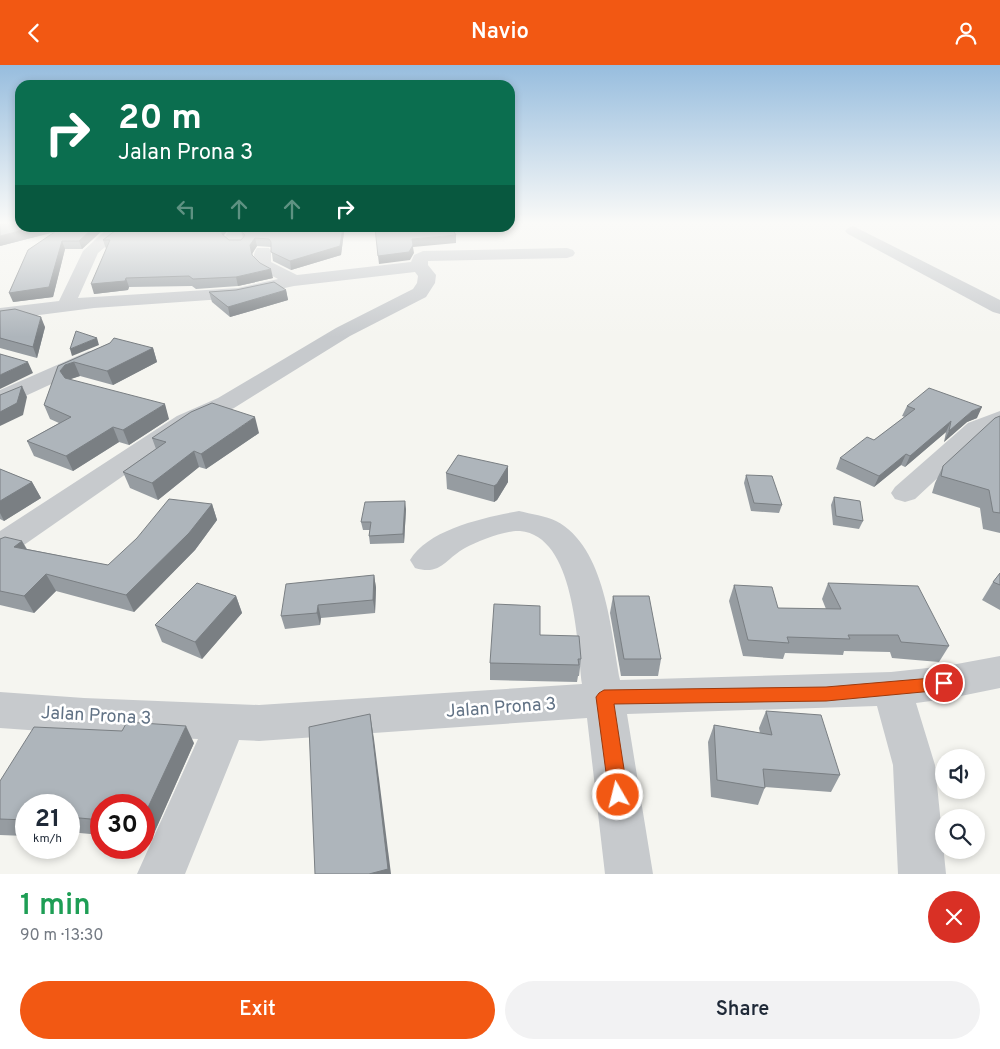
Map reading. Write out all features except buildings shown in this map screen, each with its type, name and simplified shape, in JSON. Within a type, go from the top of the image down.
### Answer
[{"type":"street","points":[[66,305],[86,262]]},
{"type":"street","points":[[262,262],[264,265],[294,281]]},
{"type":"street","points":[[0,545],[186,421],[226,403],[343,332],[420,293],[426,283],[427,275],[419,266],[420,262]]},
{"type":"street","points":[[912,262],[1000,308]]},
{"type":"street","points":[[0,314],[66,305],[238,293],[294,281],[419,266]]},
{"type":"street","points":[[0,399],[106,350]]},
{"type":"street","points":[[25,363],[58,372]]},
{"type":"street","points":[[161,407],[195,417]]},
{"type":"street","points":[[905,493],[977,428],[1000,418]]},
{"type":"street","points":[[426,560],[453,541],[488,527],[519,521],[545,528],[561,540],[573,555],[585,584],[630,874]]},
{"type":"street","name":"Jalan Prona 3","points":[[0,710],[84,716],[259,723],[561,703],[604,697],[826,694],[962,681],[1000,672]]},
{"type":"street","points":[[892,689],[914,765],[922,874]]},
{"type":"street","points":[[161,874],[226,721]]},
{"type":"route","points":[[618,795],[604,697],[826,694],[944,683]]}]
